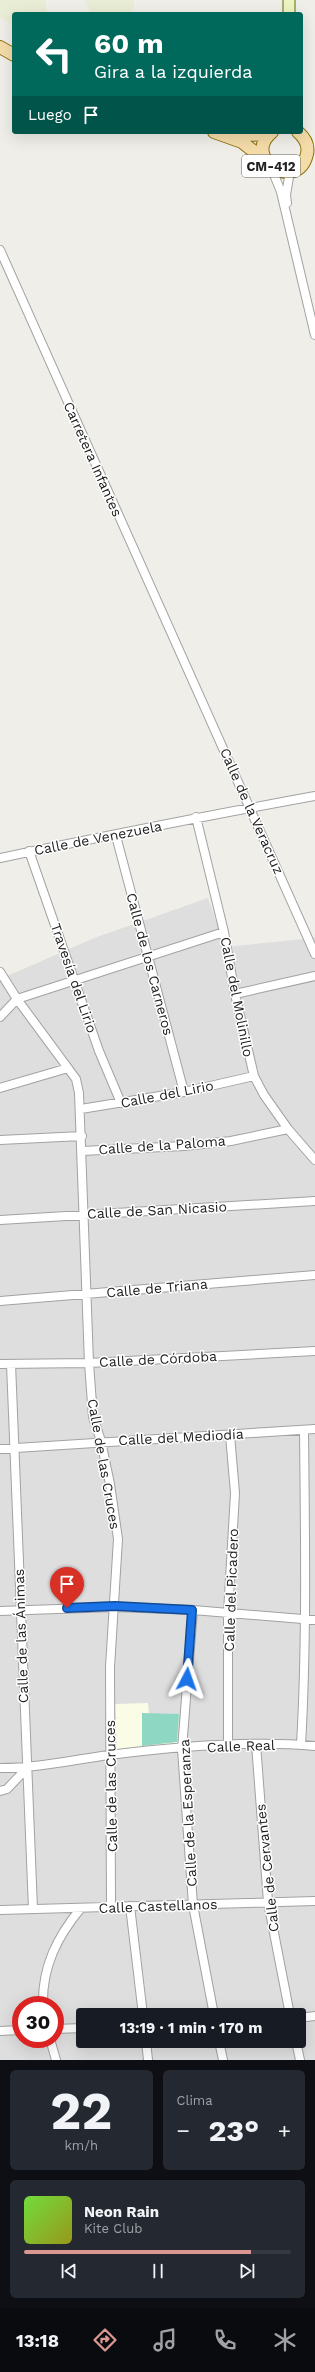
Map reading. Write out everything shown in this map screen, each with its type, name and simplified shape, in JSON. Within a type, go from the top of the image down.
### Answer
[{"type":"main road","points":[[0,47],[12,54]]},
{"type":"main road","name":"CM-412","points":[[219,134],[242,142],[269,164],[284,172],[290,171],[302,164],[315,163]]},
{"type":"main road","name":"CM-412","points":[[269,164],[263,148],[270,134]]},
{"type":"main road","name":"CM-412","points":[[300,134],[311,150],[302,164]]},
{"type":"street","points":[[289,0],[289,12]]},
{"type":"street","points":[[269,164],[280,192],[315,335]]},
{"type":"street","points":[[289,226],[286,195],[290,171]]},
{"type":"street","name":"Carretera Infantes","points":[[0,250],[187,668]]},
{"type":"street","name":"Calle de la Veracruz","points":[[187,668],[251,807],[315,954]]},
{"type":"street","name":"Calle de Venezuela","points":[[0,858],[29,851],[116,836],[196,817],[315,796]]},
{"type":"street","name":"Calle del Molinillo","points":[[196,817],[224,932],[235,994],[254,1076],[264,1095],[288,1129],[315,1160]]},
{"type":"street","name":"Calle de los Carneros","points":[[116,836],[184,1092]]},
{"type":"street","name":"Travesía del Lirio","points":[[29,851],[99,1051],[121,1103]]},
{"type":"street","points":[[0,1016],[17,999],[224,932]]},
{"type":"street","points":[[235,994],[315,976]]},
{"type":"street","name":"Calle de las Cruces","points":[[1,977],[76,1079],[81,1108],[89,1363],[93,1417],[101,1441],[118,1539],[110,1667],[109,1755],[112,1828],[111,1901],[109,1907]]},
{"type":"street","points":[[0,1088],[68,1068]]},
{"type":"street","name":"Calle del Lirio","points":[[81,1108],[184,1092],[254,1076]]},
{"type":"street","name":"Calle de la Paloma","points":[[82,1151],[184,1146],[231,1141],[288,1129]]},
{"type":"street","points":[[0,1140],[82,1136]]},
{"type":"street","name":"Calle de San Nicasio","points":[[0,1220],[315,1201]]},
{"type":"street","name":"Calle de Triana","points":[[0,1301],[315,1275]]},
{"type":"street","name":"Calle de Córdoba","points":[[0,1364],[89,1363],[315,1351]]},
{"type":"street","name":"Calle de las Ánimas","points":[[11,1364],[33,1909]]},
{"type":"street","name":"Calle del Mediodía","points":[[0,1449],[101,1441],[315,1429]]},
{"type":"street","points":[[301,1745],[311,1619],[304,1567],[304,1430]]},
{"type":"street","name":"Calle del Picadero","points":[[228,1746],[228,1613],[235,1493],[230,1434]]},
{"type":"street","points":[[0,1610],[115,1606],[311,1619]]},
{"type":"street","name":"Calle de la Esperanza","points":[[192,1610],[182,1749],[193,1905],[213,2008]]},
{"type":"street","name":"Calle Real","points":[[0,1768],[27,1768],[109,1755],[182,1749],[256,1744],[315,1746]]},
{"type":"street","name":"Calle de Cervantes","points":[[256,1744],[268,1902],[289,2008]]},
{"type":"street","points":[[0,1792],[7,1789],[27,1768]]},
{"type":"street","name":"Calle Castellanos","points":[[0,1910],[315,1901]]},
{"type":"street","points":[[130,1906],[142,2008]]},
{"type":"street","points":[[43,1996],[44,1976],[49,1960],[57,1944],[81,1908]]},
{"type":"street","points":[[64,2029],[76,2028]]},
{"type":"street","points":[[0,2031],[12,2030]]},
{"type":"street","points":[[53,2048],[56,2060]]},
{"type":"street","points":[[147,2048],[148,2060]]},
{"type":"street","points":[[220,2048],[223,2060]]},
{"type":"street","points":[[297,2048],[300,2060]]},
{"type":"shaded area","points":[[0,0],[46,0],[46,10],[48,12],[12,12],[12,25],[0,17]]},
{"type":"shaded area","points":[[85,0],[134,0],[134,8],[131,12],[90,12]]},
{"type":"shaded area","points":[[208,898],[225,947],[315,938],[315,2060],[0,2060],[0,979],[97,937]]},
{"type":"shaded area","points":[[148,1703],[149,1714],[179,1714],[177,1745],[117,1750],[115,1704]]},
{"type":"green space","points":[[142,1713],[179,1714],[177,1742],[142,1746]]},
{"type":"route","points":[[67,1608],[115,1606],[192,1610],[187,1679]]}]
